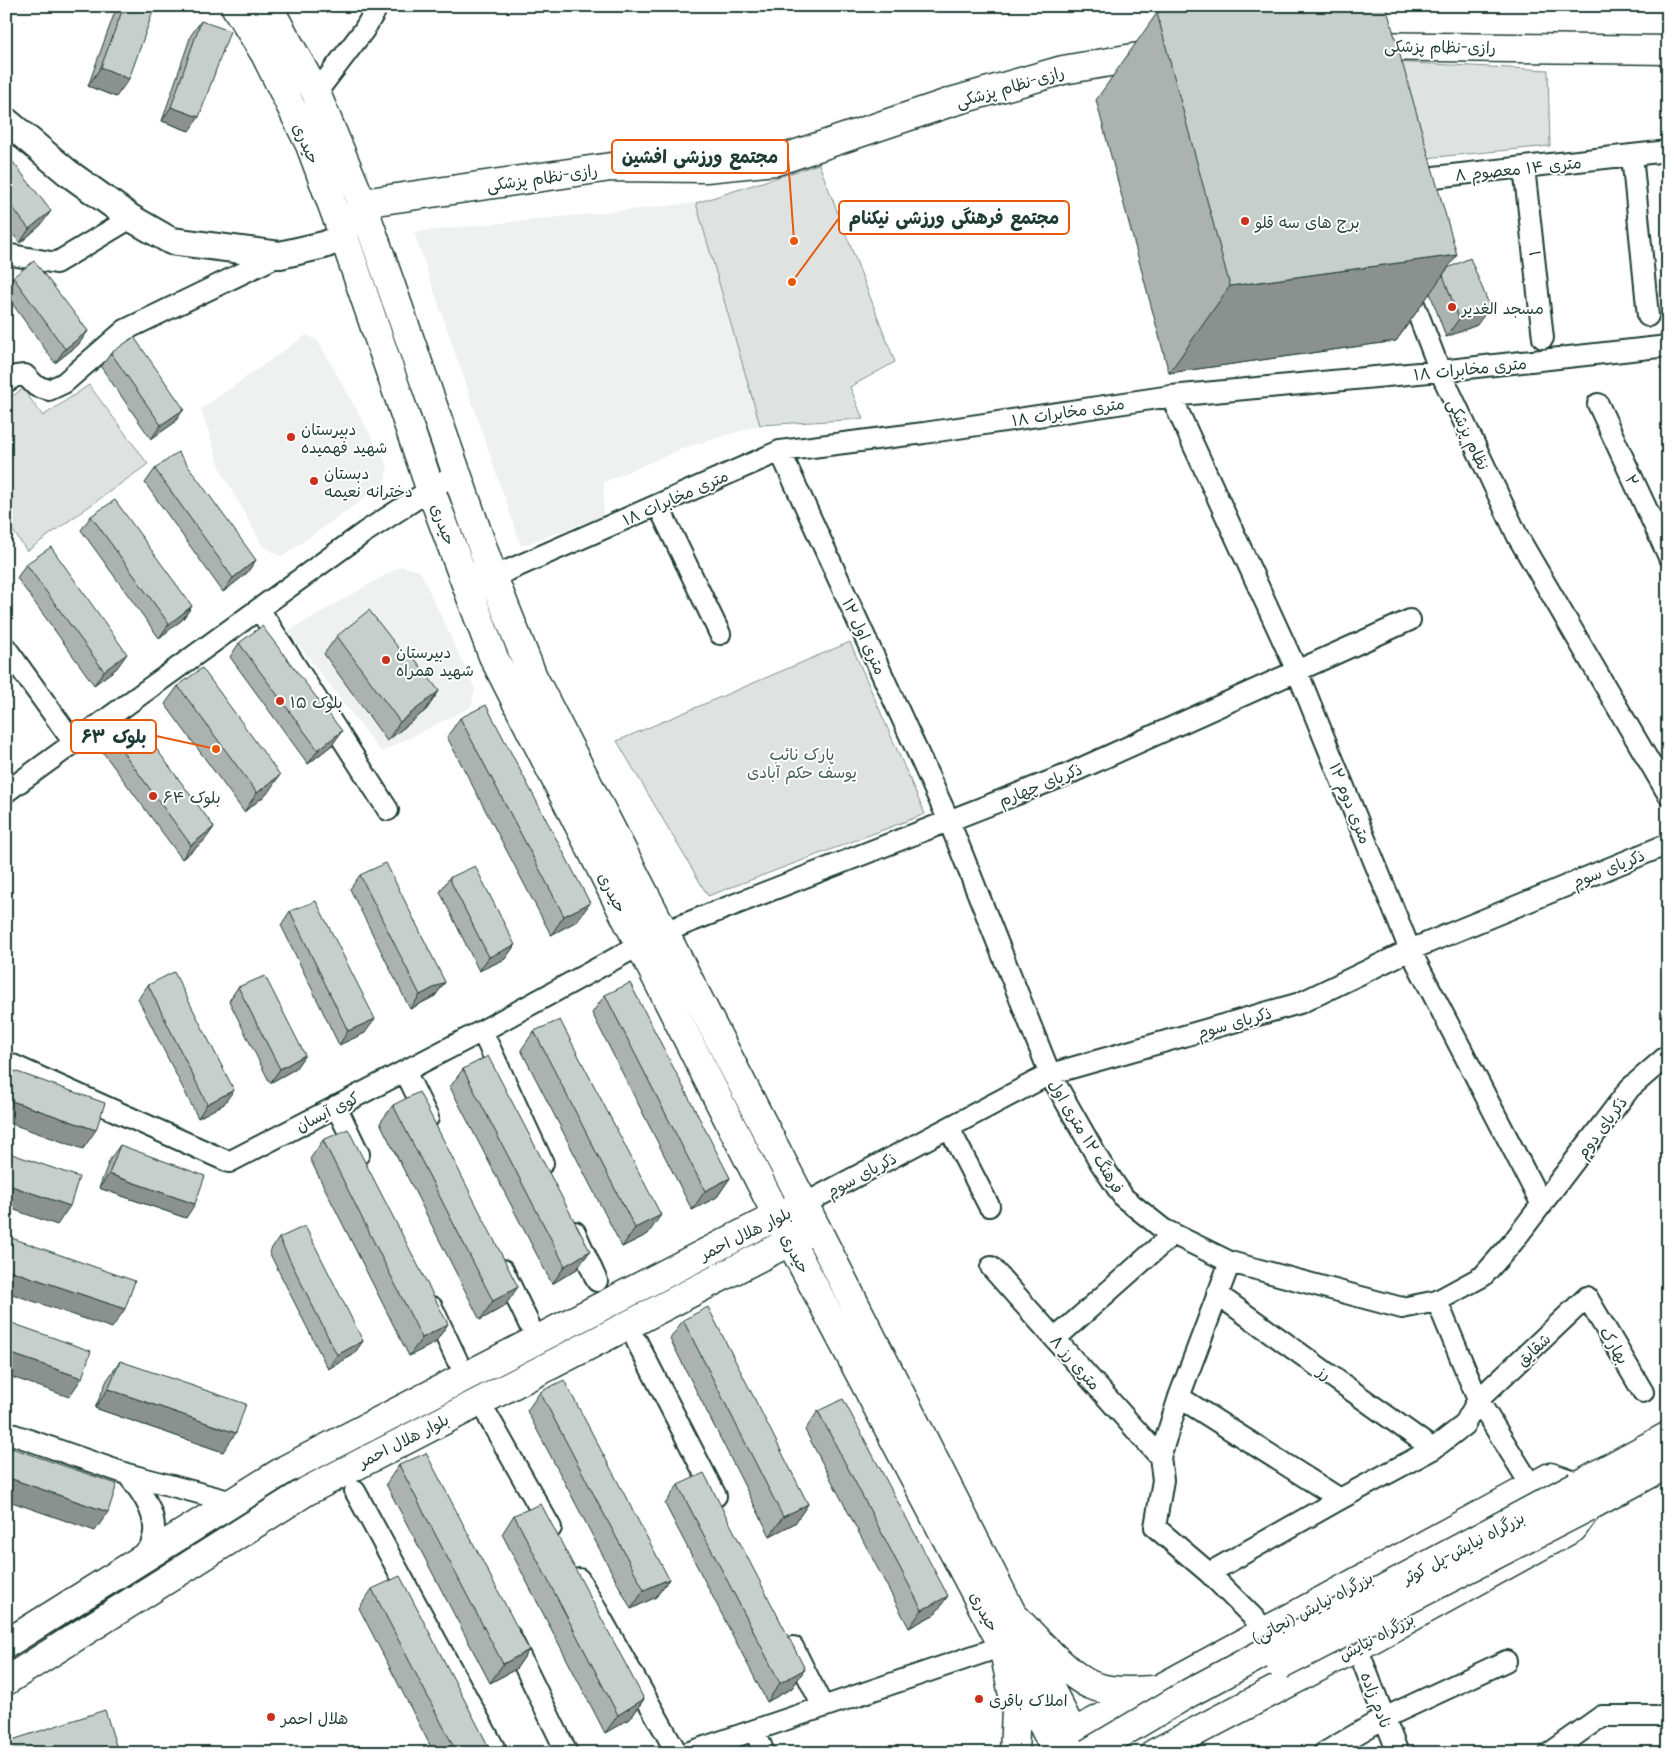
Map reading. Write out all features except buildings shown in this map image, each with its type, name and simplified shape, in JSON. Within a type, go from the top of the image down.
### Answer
[{"type":"main road","name":"حیدری","points":[[235,6],[265,54],[310,146],[344,237],[430,488],[493,656],[777,1216],[1003,1646],[1069,1749]]},
{"type":"main road","name":"حیدری","points":[[268,6],[316,93],[362,203],[493,578],[532,677],[1016,1618],[1069,1749]]},
{"type":"main road","name":"رازی-نظام پزشکی","points":[[1334,46],[1668,50]]},
{"type":"main road","name":"رازی-نظام پزشکی","points":[[362,203],[611,167],[706,168],[776,161],[951,102],[1063,70],[1184,50]]},
{"type":"main road","points":[[344,237],[362,203]]},
{"type":"main road","name":"بلوار هلال احمر","points":[[6,1644],[286,1469],[777,1216],[804,1204]]},
{"type":"main road","name":"بلوار هلال احمر","points":[[6,1681],[315,1486],[816,1228]]},
{"type":"main road","points":[[1582,1497],[1668,1436]]},
{"type":"main road","points":[[1582,1497],[1668,1464]]},
{"type":"main road","name":"بزرگراه نیایش (نجاتی)","points":[[1069,1749],[1159,1689],[1550,1477],[1582,1497]]},
{"type":"main road","name":"بزرگراه نیایش","points":[[1154,1753],[1187,1734],[1357,1647],[1574,1528],[1582,1497]]},
{"type":"main road","name":"بزرگراه نیایش-پل کوثر","points":[[1069,1749],[1189,1693],[1582,1497]]},
{"type":"main road","name":"بزرگراه نیایش-پل کوثر","points":[[1123,1753],[1197,1708],[1582,1497]]},
{"type":"main road","points":[[227,1506],[236,1536]]},
{"type":"main road","points":[[147,1556],[164,1582]]},
{"type":"main road","points":[[1016,1618],[1065,1665],[1091,1685],[1130,1691],[1159,1689]]},
{"type":"main road","points":[[1003,1646],[1016,1710],[1014,1753]]},
{"type":"main road","points":[[1159,1689],[1148,1708],[1149,1719],[1153,1727],[1162,1734],[1187,1734]]},
{"type":"main road","points":[[1163,1753],[1187,1734]]},
{"type":"street","points":[[316,93],[364,30],[378,6]]},
{"type":"street","points":[[6,121],[67,172],[131,218],[171,241],[280,255]]},
{"type":"street","name":"۸ متری ۱۴ معصوم","points":[[1388,182],[1668,151]]},
{"type":"street","points":[[1632,155],[1648,316]]},
{"type":"street","name":"۱","points":[[1524,167],[1543,338]]},
{"type":"street","points":[[6,254],[56,263],[131,218]]},
{"type":"street","points":[[6,382],[16,376],[24,375],[36,386],[49,390],[64,383],[126,330],[280,255],[324,245],[344,237]]},
{"type":"street","name":"نظام پزشکی","points":[[1402,274],[1440,371],[1518,537],[1668,794]]},
{"type":"street","name":"۱۸ متری مخابرات","points":[[493,578],[780,451],[924,433],[1171,396],[1440,371],[1668,346]]},
{"type":"street","name":"۱۲ متری دوم","points":[[1171,396],[1297,671],[1410,950],[1542,1205]]},
{"type":"street","name":"۲","points":[[1598,404],[1668,555]]},
{"type":"street","name":"۱۲ متری اول","points":[[780,451],[949,821]]},
{"type":"street","points":[[6,792],[259,609],[430,488],[456,473]]},
{"type":"street","points":[[658,505],[720,634]]},
{"type":"street","points":[[259,609],[388,810]]},
{"type":"street","name":"ذکریای چهارم","points":[[640,945],[664,932],[1066,775],[1410,620]]},
{"type":"street","points":[[6,648],[74,743]]},
{"type":"street","name":"فرهنگ ۱۲ متری اول","points":[[949,821],[1050,1074],[1100,1162],[1124,1198],[1164,1229],[1230,1262],[1402,1308],[1437,1301],[1483,1276],[1514,1242],[1542,1205]]},
{"type":"street","name":"ذکریای سوم","points":[[804,1204],[1050,1074],[1300,1003],[1410,950],[1668,844]]},
{"type":"street","name":"کوی آیسان","points":[[6,1062],[229,1162],[482,1031],[640,945]]},
{"type":"street","points":[[482,1031],[552,1183]]},
{"type":"street","name":"ذکریای دوم","points":[[1542,1205],[1630,1088],[1668,1055]]},
{"type":"street","points":[[405,1071],[435,1132]]},
{"type":"street","points":[[336,1106],[365,1168]]},
{"type":"street","points":[[949,1128],[989,1206]]},
{"type":"street","points":[[568,1218],[597,1281]]},
{"type":"street","points":[[1056,1338],[1174,1234]]},
{"type":"street","points":[[495,1254],[529,1324]]},
{"type":"street","points":[[1230,1262],[1179,1397],[1160,1457],[1163,1480],[1156,1527],[1209,1573],[1267,1631]]},
{"type":"street","name":"۸ متری رز","points":[[991,1267],[1160,1457]]},
{"type":"street","points":[[424,1290],[458,1360]]},
{"type":"street","name":"رز","points":[[1217,1294],[1433,1449]]},
{"type":"street","name":"شقایق","points":[[1209,1573],[1433,1449],[1464,1425],[1478,1400],[1587,1298]]},
{"type":"street","name":"بهارک","points":[[1587,1298],[1643,1392]]},
{"type":"street","points":[[1437,1301],[1478,1400],[1532,1487]]},
{"type":"street","points":[[637,1342],[723,1511]]},
{"type":"street","points":[[1179,1397],[1340,1499]]},
{"type":"street","points":[[489,1418],[676,1753]]},
{"type":"street","points":[[6,1432],[227,1506]]},
{"type":"street","points":[[127,1474],[141,1490],[150,1511],[154,1533],[147,1556]]},
{"type":"street","points":[[355,1491],[497,1753]]},
{"type":"street","points":[[503,1621],[567,1753]]},
{"type":"street","points":[[782,1627],[823,1707]]},
{"type":"street","points":[[687,1753],[1003,1646]]},
{"type":"street","name":"نادم زاده","points":[[1357,1647],[1398,1753]]},
{"type":"street","points":[[1324,1753],[1384,1718],[1506,1661]]},
{"type":"street","points":[[1550,1753],[1602,1716],[1668,1716]]},
{"type":"street","points":[[755,1730],[764,1753]]},
{"type":"shaded area","points":[[696,203],[760,425],[684,448],[604,482],[603,516],[521,546],[414,232]]},
{"type":"shaded area","name":"دبیرستان شهید فهمیده","points":[[306,335],[318,341],[388,466],[384,484],[282,557],[263,546],[222,473],[201,409]]},
{"type":"shaded area","name":"دبیرستان شهید همراه","points":[[401,566],[420,571],[475,689],[471,707],[381,752],[288,631]]},
{"type":"green space","points":[[1355,60],[1548,70],[1550,146],[1384,162]]},
{"type":"green space","points":[[819,164],[895,362],[850,387],[863,419],[760,425],[696,203]]},
{"type":"green space","points":[[89,385],[148,464],[27,551],[6,521],[6,400],[23,389],[43,416]]},
{"type":"green space","name":"پارک نائب یوسف حکم آبادی","points":[[850,642],[925,814],[708,896],[617,741]]},
{"type":"place","name":"برج های سه قلو","points":[[1245,221]]},
{"type":"place","name":"مجتمع ورزشی افشین","points":[[794,241]]},
{"type":"place","name":"مجتمع فرهنگی ورزشی نیکنام","points":[[792,282]]},
{"type":"place","name":"مسجد الغدیر","points":[[1452,307]]},
{"type":"place","name":"دبیرستان شهید فهمیده","points":[[291,437]]},
{"type":"place","name":"دبستان دخترانه نعیمه","points":[[314,481]]},
{"type":"place","name":"دبیرستان شهید همراه","points":[[386,660]]},
{"type":"place","name":"بلوک ۱۵","points":[[280,701]]},
{"type":"place","name":"بلوک ۶۳","points":[[216,749]]},
{"type":"place","name":"بلوک ۶۴","points":[[153,796]]},
{"type":"place","name":"املاک باقری","points":[[979,1699]]},
{"type":"place","name":"هلال احمر","points":[[271,1717]]}]
